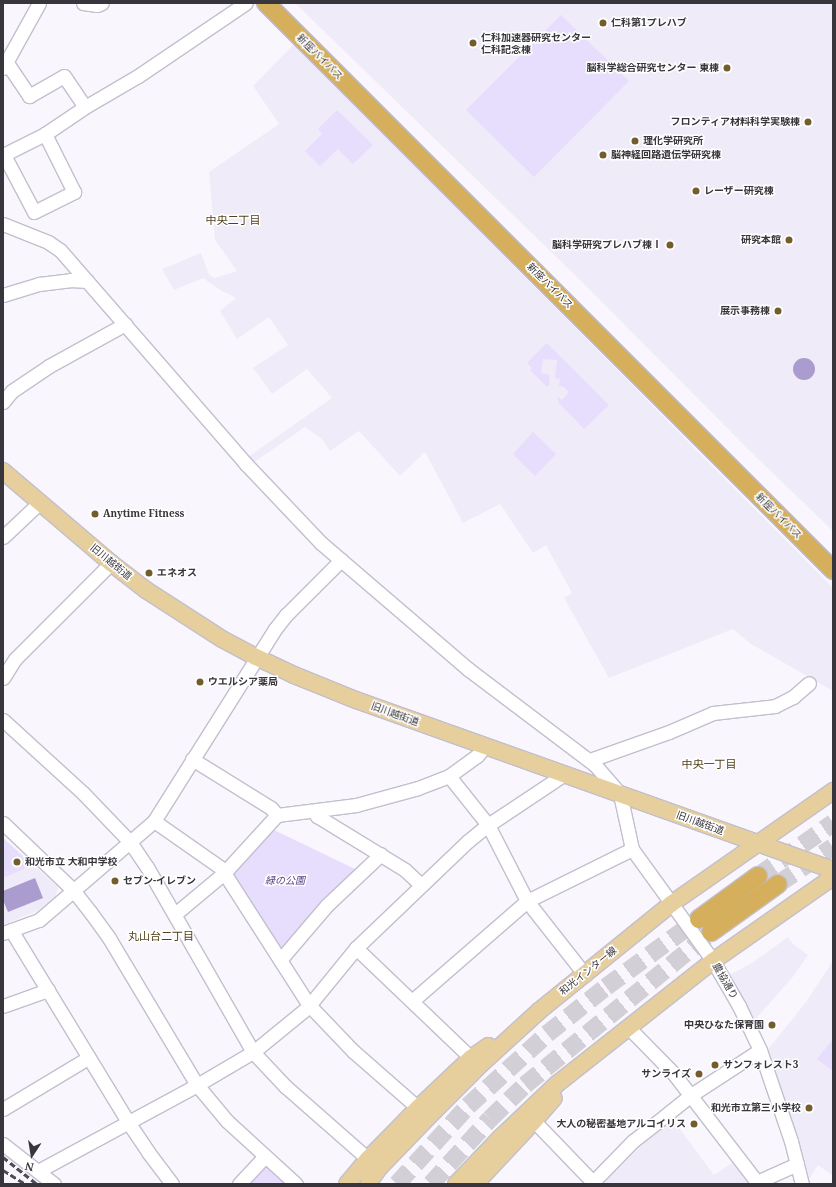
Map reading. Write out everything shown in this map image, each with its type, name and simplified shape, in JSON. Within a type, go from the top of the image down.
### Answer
[{"type":"highway","name":"新座バイパス","points":[[266,3],[833,570]]},
{"type":"highway","name":"新座バイパス","points":[[282,3],[779,503],[833,555]]},
{"type":"highway","points":[[758,876],[705,925],[778,884]]},
{"type":"main road","name":"旧川越街道","points":[[3,471],[111,563],[181,614],[222,639],[256,657],[294,675],[356,700],[833,870]]},
{"type":"main road","name":"和光インター線","points":[[370,1182],[380,1167],[435,1110],[481,1064],[539,1011],[671,904],[756,843],[833,791]]},
{"type":"main road","points":[[456,1184],[528,1110],[583,1063],[713,960],[833,877]]},
{"type":"main road","points":[[348,1184],[368,1159],[418,1108],[471,1058],[539,1011]]},
{"type":"main road","points":[[475,1184],[534,1121],[583,1063]]},
{"type":"street","points":[[39,3],[5,65],[29,96],[64,76],[85,107]]},
{"type":"street","points":[[83,3],[97,5],[102,3]]},
{"type":"street","points":[[45,134],[74,192],[34,212],[3,155],[45,134],[85,107],[138,76],[246,3]]},
{"type":"street","points":[[3,224],[48,242],[65,255],[246,464],[321,543],[468,670],[516,707],[590,760],[620,794]]},
{"type":"street","points":[[3,294],[39,284],[70,280],[87,281]]},
{"type":"street","points":[[3,402],[12,391],[49,366],[125,324]]},
{"type":"street","points":[[3,537],[40,502]]},
{"type":"street","points":[[172,1184],[128,1122],[48,990],[7,932],[39,920],[154,821],[256,657],[286,615],[341,560]]},
{"type":"street","points":[[3,678],[15,659],[111,563]]},
{"type":"street","points":[[590,760],[669,732],[713,713],[775,706],[793,697],[809,683]]},
{"type":"street","points":[[3,720],[83,793],[130,842],[175,914],[252,1052],[292,1092],[368,1159]]},
{"type":"street","points":[[175,914],[224,873],[277,815],[356,805],[418,788],[449,776],[477,756],[485,746]]},
{"type":"street","points":[[192,759],[271,808],[277,815]]},
{"type":"street","points":[[38,1171],[197,1085],[252,1052],[309,1005],[356,948],[468,841],[488,825],[564,775]]},
{"type":"street","points":[[449,776],[488,825],[527,901],[585,975]]},
{"type":"street","name":"農協通り","points":[[620,794],[632,849],[713,960],[739,1006],[760,1050],[791,1141],[802,1184]]},
{"type":"street","points":[[314,811],[317,816],[405,870],[421,885]]},
{"type":"street","points":[[154,821],[221,868],[309,1005],[353,1051],[418,1108]]},
{"type":"street","points":[[3,823],[73,890],[109,938],[197,1085],[227,1121],[296,1184]]},
{"type":"street","points":[[412,1000],[527,901],[632,849]]},
{"type":"street","points":[[280,960],[327,905],[380,854]]},
{"type":"street","points":[[356,948],[471,1058]]},
{"type":"street","points":[[3,1006],[48,990]]},
{"type":"street","points":[[628,1027],[674,1074],[757,1182],[797,1164]]},
{"type":"street","points":[[534,1121],[592,1183],[633,1141],[691,1095],[760,1050]]},
{"type":"street","points":[[3,1109],[88,1058]]},
{"type":"street","points":[[3,1144],[54,1184]]},
{"type":"street","points":[[239,1184],[265,1156]]},
{"type":"shaded area","name":"理化学研究所","points":[[295,3],[833,3],[833,531],[756,457],[579,279]]},
{"type":"shaded area","points":[[294,44],[833,588],[833,691],[751,644],[733,629],[609,678],[564,598],[572,593],[546,545],[533,553],[500,504],[463,523],[425,452],[400,476],[359,431],[330,451],[322,439],[305,427],[253,463],[248,457],[332,398],[307,369],[272,394],[253,368],[288,345],[269,317],[237,339],[220,311],[236,298],[220,290],[203,278],[174,290],[162,269],[201,253],[209,275],[215,278],[237,271],[215,240],[209,172],[279,124],[253,86]]},
{"type":"shaded area","points":[[804,358],[808,359],[814,365],[814,373],[808,379],[804,380],[800,379],[794,373],[793,369],[794,365],[800,359]]},
{"type":"shaded area","name":"和光市立 大和中学校","points":[[3,838],[58,887],[56,896],[37,911],[3,925]]},
{"type":"shaded area","points":[[35,878],[43,898],[8,912],[3,900],[3,891]]},
{"type":"shaded area","points":[[788,937],[793,944],[808,955],[792,978],[753,1022],[728,976],[752,963]]},
{"type":"shaded area","name":"和光市立第三小学校","points":[[833,961],[833,1176],[818,1165],[809,1179],[766,1052],[806,1002]]},
{"type":"shaded area","points":[[674,1121],[714,1175],[735,1161],[752,1184],[603,1184],[646,1141]]},
{"type":"green space","points":[[561,15],[629,81],[534,177],[466,110]]},
{"type":"green space","points":[[337,110],[373,145],[353,164],[338,149],[320,166],[305,151],[322,134],[318,129]]},
{"type":"green space","points":[[547,343],[609,405],[584,429],[558,402],[558,397],[562,400],[569,392],[564,387],[559,386],[560,379],[555,378],[557,360],[543,359],[541,373],[550,375],[550,384],[547,387],[530,370],[532,368],[527,363]]},
{"type":"green space","points":[[533,432],[556,454],[535,476],[513,454]]},
{"type":"green space","name":"緑の公園","points":[[272,829],[357,870],[284,948],[280,948],[232,876],[233,871]]},
{"type":"green space","points":[[3,838],[33,865],[3,878]]},
{"type":"green space","points":[[833,1039],[833,1071],[817,1059]]},
{"type":"green space","points":[[266,1166],[286,1184],[248,1184]]},
{"type":"tunnel","points":[[758,876],[833,823]]},
{"type":"tunnel","points":[[778,884],[833,847]]},
{"type":"tunnel","points":[[397,1184],[468,1106],[547,1034],[606,987],[699,919]]},
{"type":"tunnel","points":[[431,1184],[490,1119],[525,1085],[711,932]]},
{"type":"railway","points":[[3,1157],[37,1184]]},
{"type":"railway","points":[[3,1170],[25,1184]]},
{"type":"place","name":"仁科第1プレハブ","points":[[603,23]]},
{"type":"place","name":"仁科加速器研究センター 仁科記念棟","points":[[473,43]]},
{"type":"place","name":"脳科学総合研究センター 東棟","points":[[727,68]]},
{"type":"place","name":"フロンティア材料科学実験棟","points":[[808,122]]},
{"type":"place","name":"理化学研究所","points":[[635,141]]},
{"type":"place","name":"脳神経回路遺伝学研究棟","points":[[603,155]]},
{"type":"place","name":"レーザー研究棟","points":[[696,191]]},
{"type":"place","name":"研究本館","points":[[789,240]]},
{"type":"place","name":"脳科学研究プレハブ棟Ⅰ","points":[[670,245]]},
{"type":"place","name":"展示事務棟","points":[[778,311]]},
{"type":"place","name":"Anytime Fitness","points":[[95,514]]},
{"type":"place","name":"エネオス","points":[[149,573]]},
{"type":"place","name":"ウエルシア薬局","points":[[200,682]]},
{"type":"place","name":"和光市立 大和中学校","points":[[17,862]]},
{"type":"place","name":"セブン-イレブン","points":[[115,881]]},
{"type":"place","name":"中央ひなた保育園","points":[[772,1025]]},
{"type":"place","name":"サンフォレスト3","points":[[715,1065]]},
{"type":"place","name":"サンライズ","points":[[699,1074]]},
{"type":"place","name":"和光市立第三小学校","points":[[809,1108]]},
{"type":"place","name":"大人の秘密基地アルコイリス","points":[[694,1124]]},
{"type":"district","name":"中央二丁目","points":[[233,220]]},
{"type":"district","name":"中央一丁目","points":[[709,764]]},
{"type":"district","name":"丸山台二丁目","points":[[161,936]]}]
